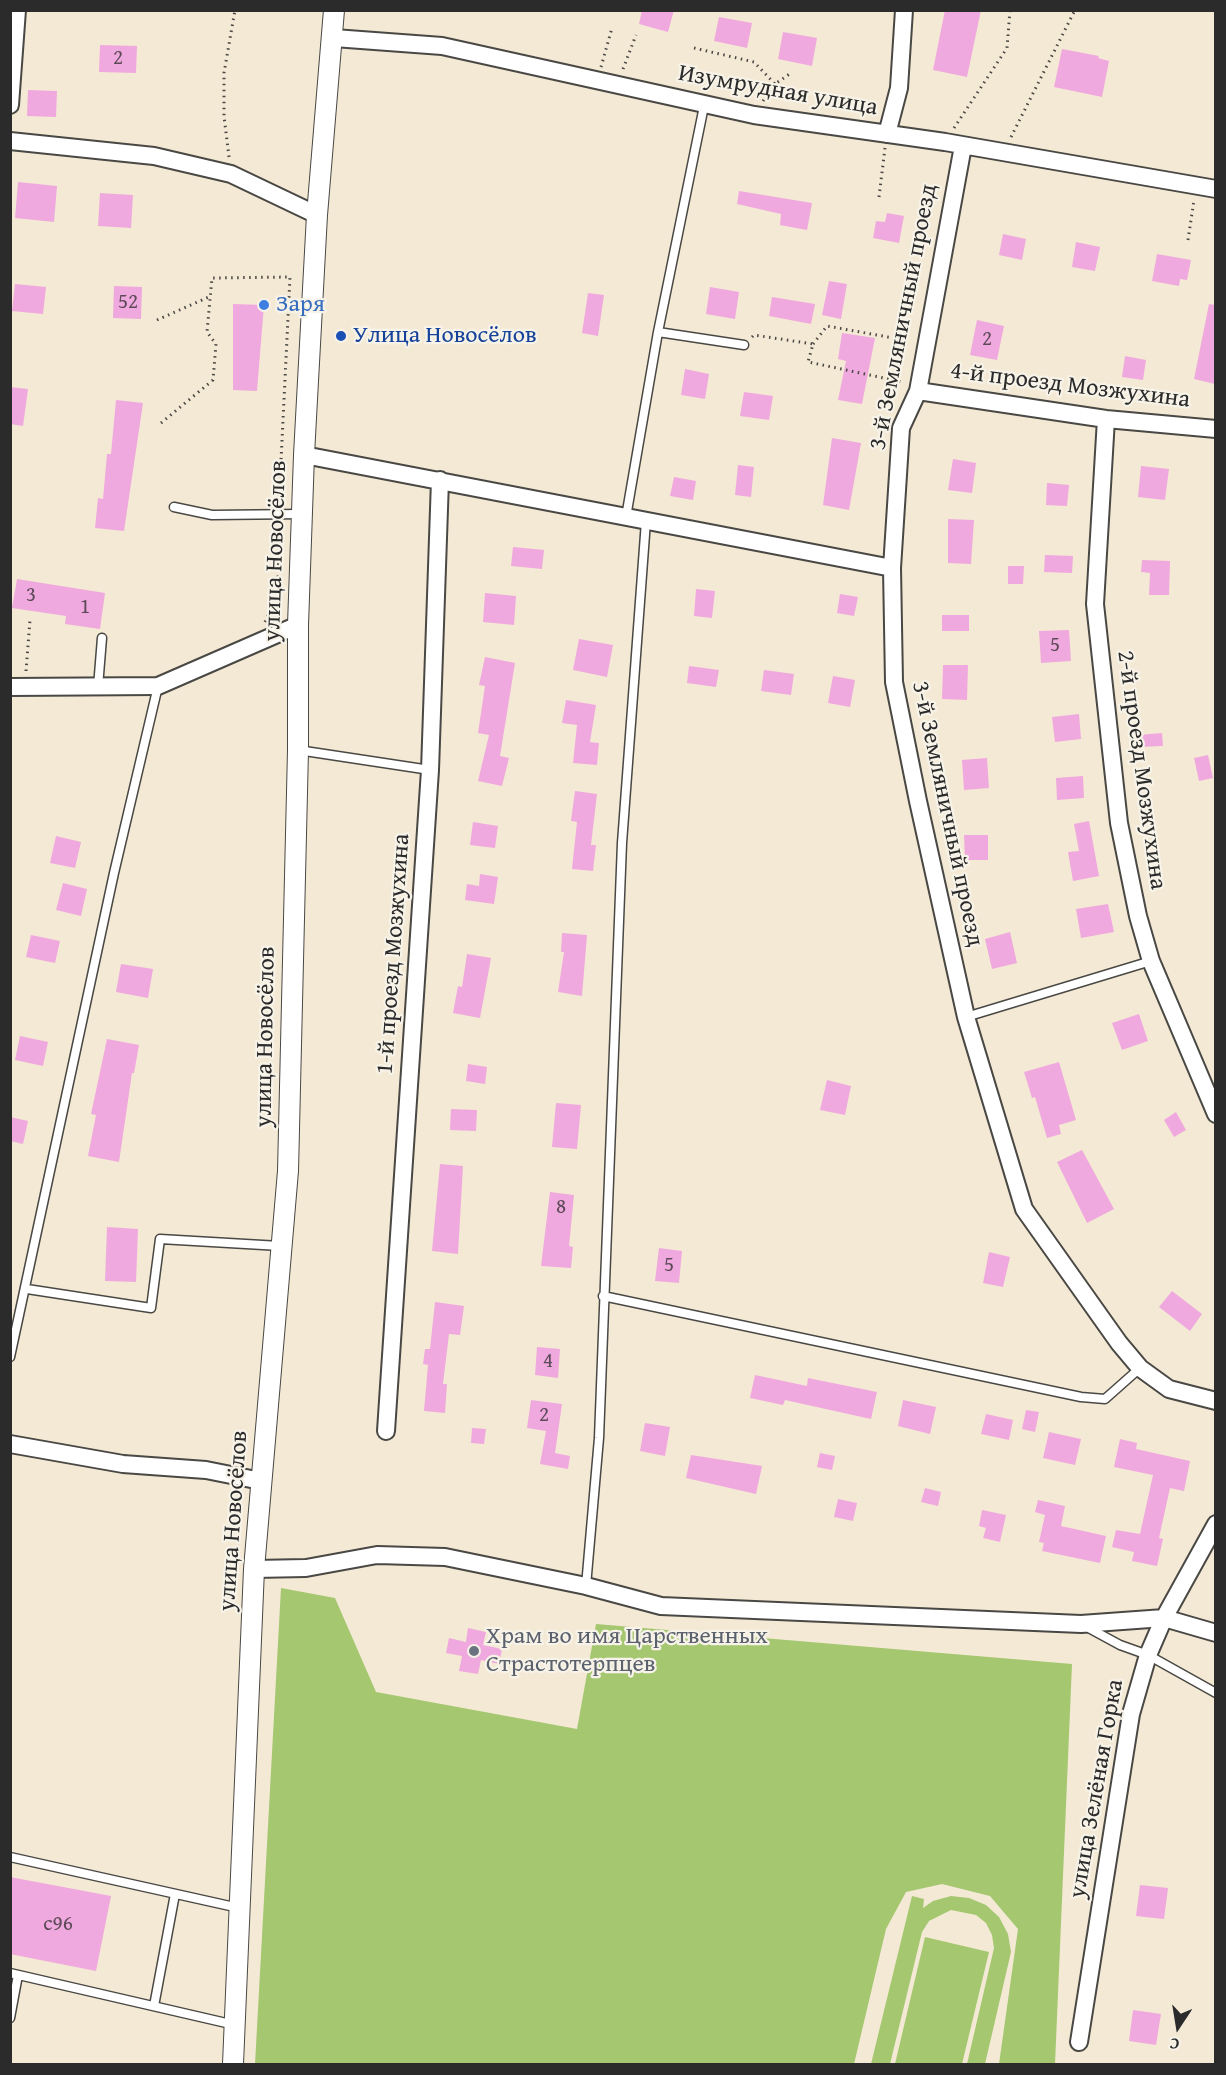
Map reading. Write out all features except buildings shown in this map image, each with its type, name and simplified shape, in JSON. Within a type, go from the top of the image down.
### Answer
[{"type":"street","points":[[10,105],[16,10]]},
{"type":"street","name":"улица Новосёлов","points":[[233,2064],[254,1569],[284,1246],[288,1171],[298,750],[298,625],[304,455],[317,214],[334,38],[334,10]]},
{"type":"street","points":[[887,134],[899,88],[903,10]]},
{"type":"street","name":"Изумрудная улица","points":[[334,38],[442,46],[616,84],[704,106],[945,142],[1215,189]]},
{"type":"street","points":[[10,141],[154,156],[231,174],[317,214]]},
{"type":"street","name":"3-й Земляничный проезд","points":[[963,146],[917,388],[901,428],[892,568],[894,682],[966,1017],[1024,1209],[1119,1343],[1140,1368],[1169,1389],[1215,1401]]},
{"type":"street","name":"4-й проезд Мозжухина","points":[[917,388],[1106,419],[1215,429]]},
{"type":"street","name":"2-й проезд Мозжухина","points":[[1106,419],[1095,604],[1119,823],[1138,916],[1151,961],[1215,1114]]},
{"type":"street","points":[[304,455],[892,568]]},
{"type":"street","name":"1-й проезд Мозжухина","points":[[386,1431],[430,770],[440,480]]},
{"type":"street","points":[[17,687],[158,686],[298,625]]},
{"type":"street","points":[[10,1444],[123,1464],[207,1470],[261,1480]]},
{"type":"street","name":"улица Зелёная Горка","points":[[1079,2042],[1131,1714],[1148,1655],[1164,1618],[1215,1524]]},
{"type":"street","points":[[254,1569],[306,1568],[377,1555],[445,1557],[586,1586],[661,1606],[1081,1624],[1164,1618],[1215,1633]]},
{"type":"lane","points":[[626,518],[658,332],[704,106]]},
{"type":"lane","points":[[658,332],[744,345]]},
{"type":"lane","points":[[174,507],[212,515],[302,514]]},
{"type":"lane","points":[[586,1586],[599,1438],[622,843],[646,521]]},
{"type":"lane","points":[[98,687],[102,638]]},
{"type":"lane","points":[[10,1357],[27,1289],[114,873],[158,686]]},
{"type":"lane","points":[[298,750],[430,770]]},
{"type":"lane","points":[[966,1017],[1151,961]]},
{"type":"lane","points":[[27,1289],[151,1308],[160,1239],[284,1246]]},
{"type":"lane","points":[[603,1296],[1081,1397],[1105,1399],[1140,1368]]},
{"type":"lane","points":[[1081,1624],[1120,1645],[1148,1655],[1215,1693]]},
{"type":"lane","points":[[10,1857],[240,1908]]},
{"type":"lane","points":[[154,2006],[175,1894]]},
{"type":"lane","points":[[10,2018],[14,1974],[235,2025]]},
{"type":"path","points":[[231,174],[224,116],[224,73],[235,10]]},
{"type":"path","points":[[945,142],[1007,48],[1010,10]]},
{"type":"path","points":[[1010,139],[1075,10]]},
{"type":"path","points":[[598,80],[612,28]]},
{"type":"path","points":[[616,84],[636,35]]},
{"type":"path","points":[[694,48],[754,62],[775,84]]},
{"type":"path","points":[[753,115],[775,84],[791,73]]},
{"type":"path","points":[[879,197],[887,134]]},
{"type":"path","points":[[1188,240],[1196,186]]},
{"type":"path","points":[[161,423],[213,380],[216,344],[207,332],[212,278],[290,277]]},
{"type":"path","points":[[157,321],[211,296]]},
{"type":"path","points":[[917,388],[808,362],[813,344],[827,327],[925,343]]},
{"type":"path","points":[[744,345],[754,335],[813,344]]},
{"type":"path","points":[[17,687],[30,620]]},
{"type":"green space","points":[[281,1588],[335,1598],[376,1692],[577,1729],[596,1624],[1072,1664],[1055,2064],[999,2064],[1018,1929],[990,1896],[942,1884],[906,1892],[886,1929],[854,2064],[255,2064]]},
{"type":"green space","points":[[912,1896],[924,1899],[923,1908],[933,1901],[951,1896],[969,1898],[986,1905],[999,1917],[1008,1934],[1011,1952],[985,2064],[967,2064],[994,1948],[992,1935],[986,1923],[976,1915],[951,1910],[929,1921],[922,1932],[890,2064],[871,2064]]},
{"type":"green space","points":[[925,1937],[989,1952],[962,2064],[895,2064]]},
{"type":"place","name":"Заря","points":[[264,305]]},
{"type":"place","name":"Улица Новосёлов","points":[[341,336]]},
{"type":"place","name":"Храм во имя Царственных Страстотерпцев","points":[[474,1651]]}]
